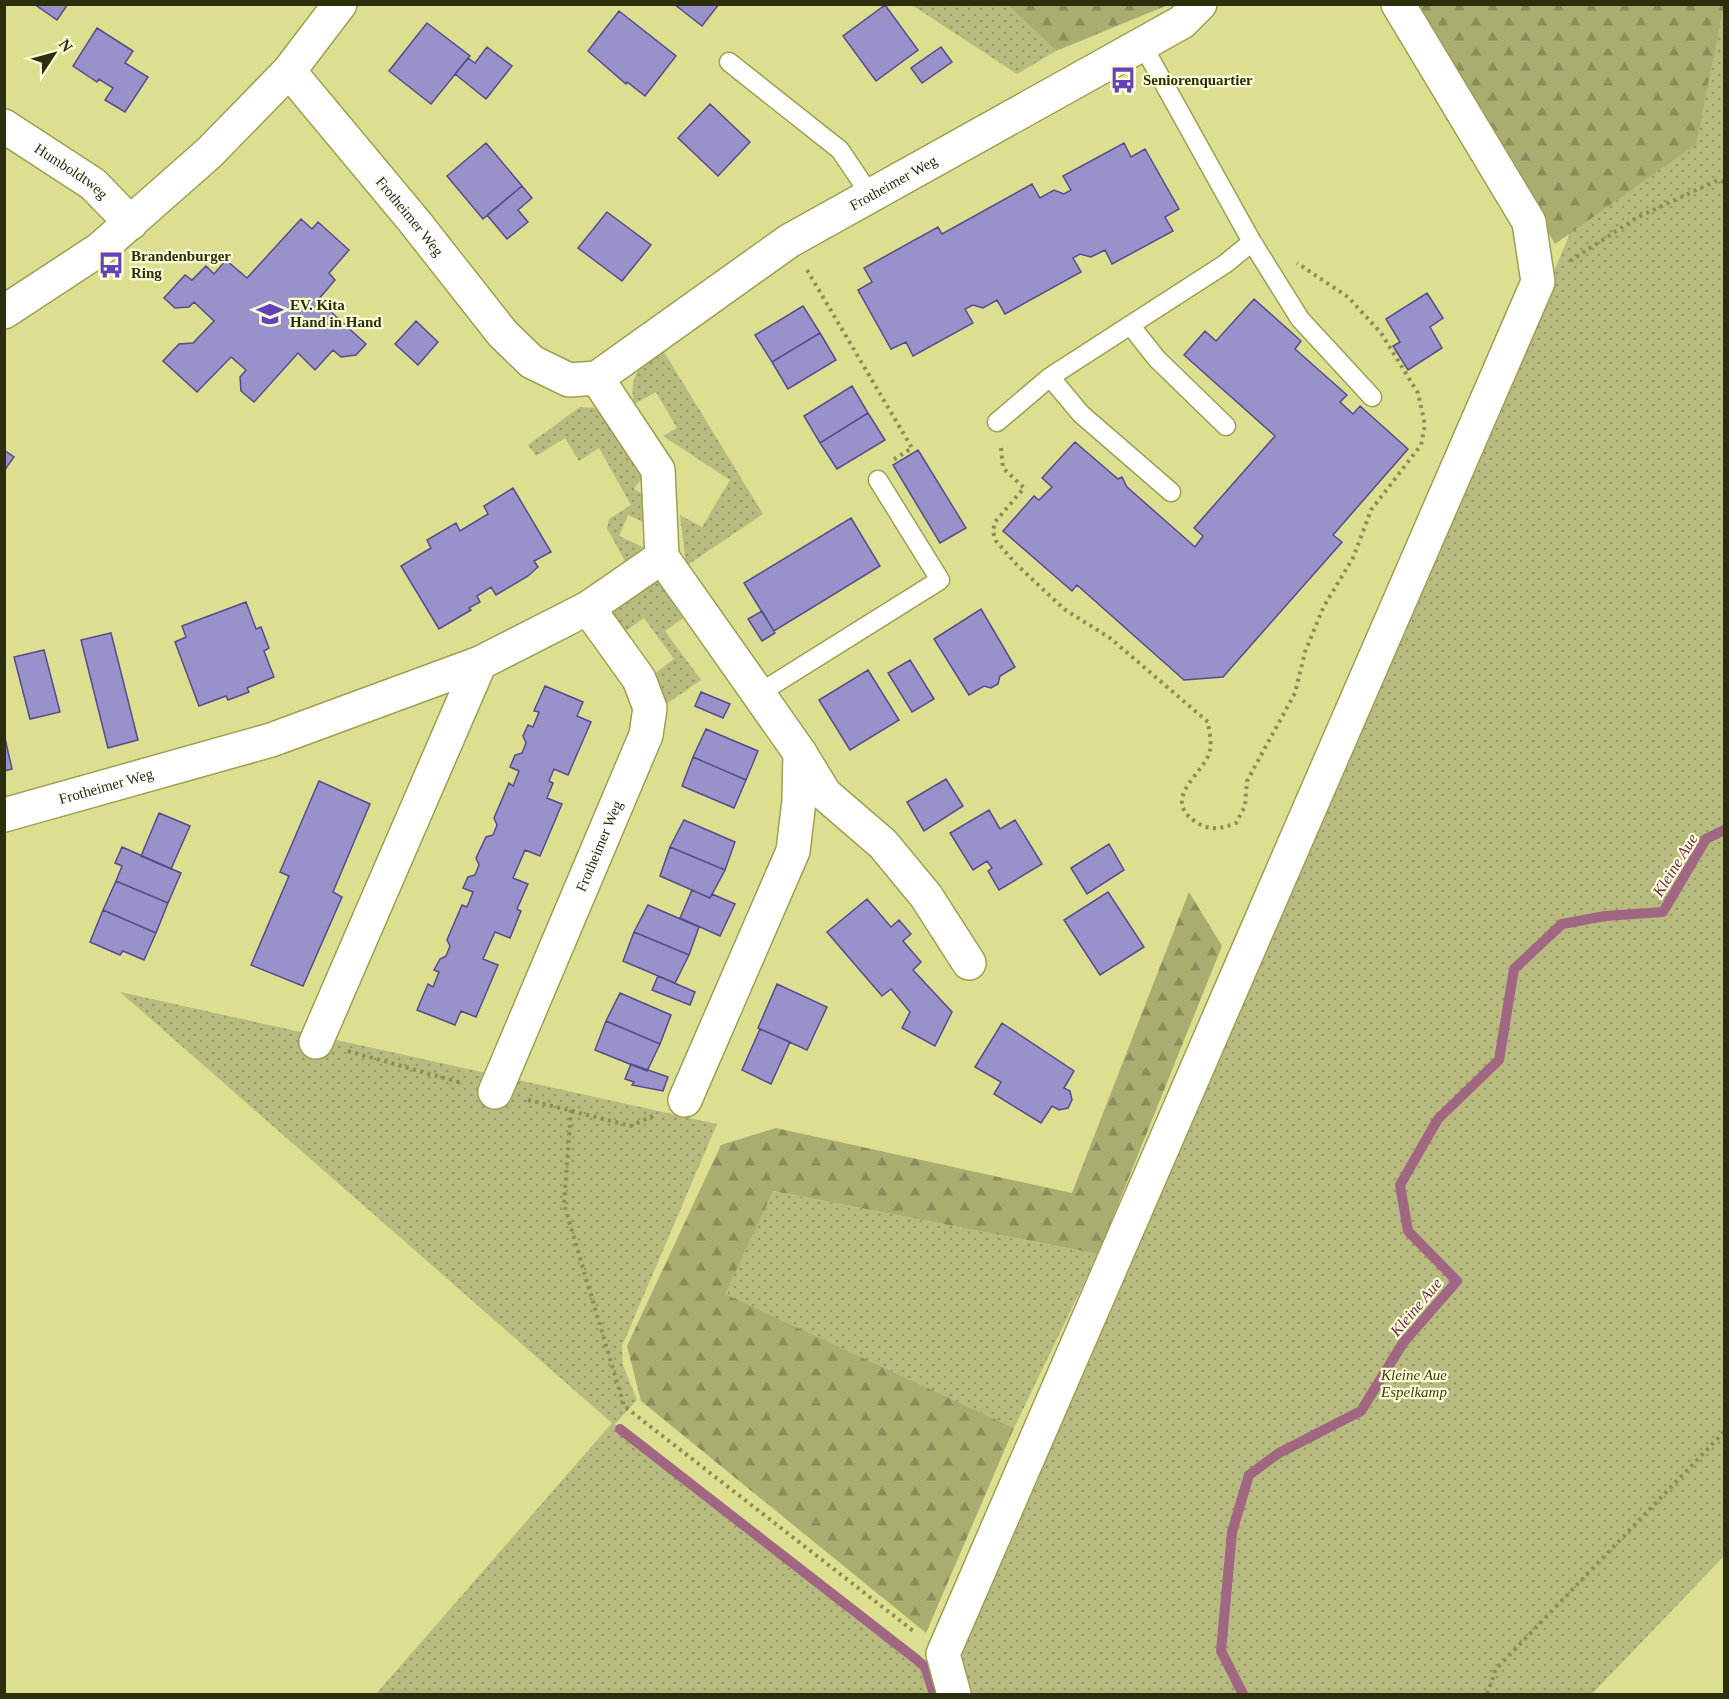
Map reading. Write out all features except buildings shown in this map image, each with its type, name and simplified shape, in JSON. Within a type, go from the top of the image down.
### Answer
[{"type":"street","points":[[4,312],[100,249],[209,153],[289,71],[340,4]]},
{"type":"street","name":"Frotheimer Weg","points":[[289,71],[414,221],[503,334],[532,362],[569,380],[597,378],[789,241],[1182,22],[1200,4]]},
{"type":"street","points":[[954,1695],[943,1654],[1538,282],[1529,222],[1398,4]]},
{"type":"street","name":"Humboldtweg","points":[[4,126],[93,184],[131,223]]},
{"type":"street","points":[[597,378],[658,470],[662,556],[800,753],[825,794],[883,844],[926,896],[969,963]]},
{"type":"street","name":"Frotheimer Weg","points":[[4,815],[271,740],[480,663],[588,608],[662,556]]},
{"type":"street","name":"Frotheimer Weg","points":[[495,1092],[646,735],[650,708],[639,679],[588,608]]},
{"type":"street","points":[[316,1042],[480,663]]},
{"type":"street","points":[[685,1100],[793,851],[799,801],[800,753]]},
{"type":"lane","points":[[1142,44],[1256,248],[1300,319],[1372,397]]},
{"type":"lane","points":[[729,62],[840,150],[871,196]]},
{"type":"lane","points":[[997,422],[1050,377],[1225,264],[1256,248]]},
{"type":"lane","points":[[1130,325],[1157,359],[1226,426]]},
{"type":"lane","points":[[1050,377],[1081,414],[1171,492]]},
{"type":"lane","points":[[758,694],[940,580],[878,480]]},
{"type":"path","points":[[1538,282],[1638,217],[1718,180],[1725,182]]},
{"type":"path","points":[[789,241],[912,447],[889,463],[878,480]]},
{"type":"path","points":[[997,422],[1003,468],[1024,488],[995,522],[993,532],[996,541],[1017,565],[1064,609],[1110,638],[1208,722],[1211,748],[1207,760],[1184,788],[1182,800],[1187,813],[1194,821],[1206,827],[1222,829],[1236,823],[1245,806],[1247,781],[1257,758],[1277,731],[1295,693],[1305,652],[1324,606],[1353,558],[1371,510],[1421,445],[1425,425],[1418,393],[1382,333],[1348,297],[1314,272],[1285,256],[1256,248]]},
{"type":"path","points":[[571,1110],[564,1204],[624,1406],[943,1654]]},
{"type":"path","points":[[1487,1695],[1496,1669],[1725,1432]]},
{"type":"green space","points":[[912,5],[1008,5],[1056,51],[1017,74]]},
{"type":"green space","points":[[1008,5],[1168,5],[1056,51]]},
{"type":"green space","points":[[1413,5],[1724,5],[1696,144],[1555,244]]},
{"type":"green space","name":"Kleine Aue Espelkamp","points":[[1724,5],[1724,1556],[1592,1694],[376,1694],[612,1423],[120,992],[717,1124],[622,1346],[623,1365],[637,1400],[615,1424],[919,1658],[966,1675],[960,1652],[1569,236],[1560,223]]},
{"type":"green space","points":[[661,347],[763,514],[686,566],[680,515],[702,527],[730,480],[663,436],[677,428],[656,392],[634,404],[633,385],[638,371]]},
{"type":"green space","points":[[580,407],[597,408],[645,473],[634,489],[649,498],[652,526],[628,515],[619,536],[643,547],[632,566],[627,565],[607,528],[609,519],[631,505],[599,448],[579,461],[565,438],[536,456],[528,445]]},
{"type":"green space","points":[[659,580],[686,616],[665,631],[701,680],[662,707],[654,674],[674,659],[644,618],[623,633],[612,615],[615,608]]},
{"type":"green space","points":[[1189,892],[1222,946],[1098,1254],[773,1191],[725,1294],[1014,1428],[926,1633],[641,1401],[627,1346],[721,1145],[776,1128],[1072,1193]]},
{"type":"green space","points":[[772,1191],[1098,1254],[1014,1428],[724,1294]]},
{"type":"waterway","name":"Kleine Aue","points":[[1243,1694],[1221,1651],[1232,1532],[1249,1475],[1279,1453],[1361,1411],[1403,1343],[1457,1281],[1408,1231],[1400,1185],[1438,1119],[1499,1060],[1514,969],[1562,924],[1605,916],[1663,912],[1706,839],[1724,830]]},
{"type":"waterway","points":[[620,1429],[916,1659],[925,1667],[934,1694]]},
{"type":"place","name":"Seniorenquartier","points":[[1123,80]]},
{"type":"place","name":"Brandenburger Ring","points":[[111,265]]},
{"type":"place","name":"EV. Kita Hand in Hand","points":[[270,314]]}]
